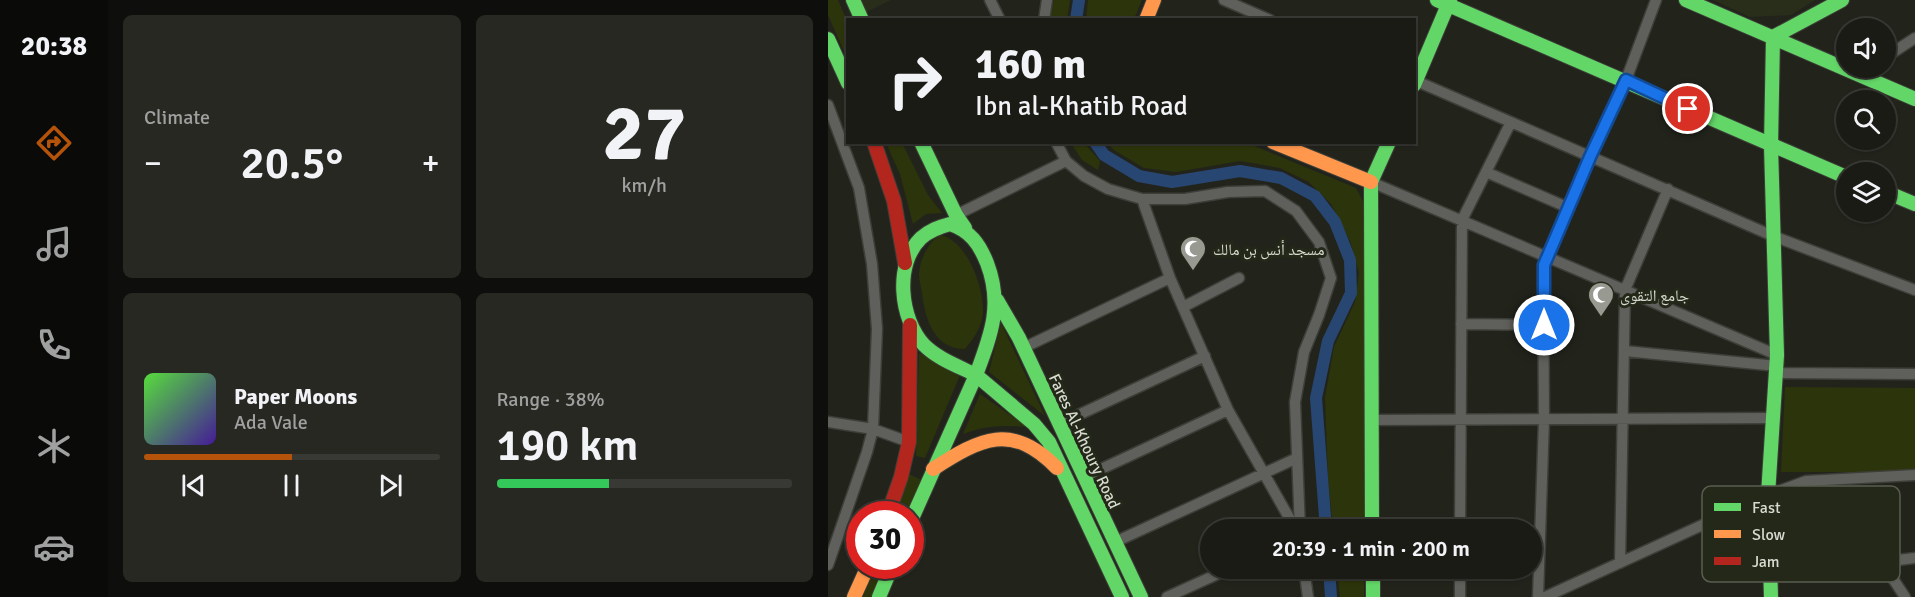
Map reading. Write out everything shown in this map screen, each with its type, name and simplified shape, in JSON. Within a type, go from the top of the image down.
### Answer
[{"type":"main road","points":[[853,0],[861,18]]},
{"type":"main road","points":[[1147,18],[1154,0]]},
{"type":"main road","points":[[1686,0],[1836,61]]},
{"type":"main road","points":[[1773,37],[1841,0]]},
{"type":"main road","points":[[1416,79],[1444,1],[1836,173]]},
{"type":"main road","points":[[1769,486],[1777,365],[1773,236],[1773,37]]},
{"type":"main road","points":[[828,39],[846,79]]},
{"type":"main road","points":[[1877,78],[1915,99]]},
{"type":"main road","points":[[875,144],[889,176],[901,230],[905,270],[905,304],[910,324],[909,442],[893,501]]},
{"type":"main road","points":[[919,501],[976,375],[995,319],[997,300],[995,282],[983,253],[956,215],[922,144]]},
{"type":"main road","points":[[1278,144],[1371,182]]},
{"type":"main road","points":[[1372,519],[1371,182],[1388,144]]},
{"type":"main road","points":[[1896,196],[1915,204]]},
{"type":"main road","points":[[905,270],[910,252],[927,231],[938,225],[950,224],[965,228]]},
{"type":"main road","name":"Fares Al-Khoury Road","points":[[997,300],[1023,348],[1141,597]]},
{"type":"main road","points":[[910,324],[928,349],[976,375]]},
{"type":"main road","name":"Fares Al-Khoury Road","points":[[976,375],[1043,432],[1122,597]]},
{"type":"main road","points":[[933,469],[981,443],[1024,441],[1036,447],[1048,458],[1068,482]]},
{"type":"main road","points":[[854,597],[862,579]]},
{"type":"main road","points":[[879,597],[887,579]]},
{"type":"main road","points":[[1373,579],[1373,597]]},
{"type":"main road","points":[[1771,582],[1771,597]]},
{"type":"street","points":[[990,0],[999,18]]},
{"type":"street","points":[[1044,18],[1047,0]]},
{"type":"street","points":[[1224,0],[1265,18]]},
{"type":"street","points":[[1538,597],[1545,419],[1544,265],[1626,80],[1656,0]]},
{"type":"street","points":[[1896,50],[1915,38]]},
{"type":"street","points":[[1416,82],[1773,236],[1915,290]]},
{"type":"street","points":[[828,105],[859,188],[872,264],[877,329],[873,429],[828,565]]},
{"type":"street","points":[[1460,519],[1462,220],[1510,122]]},
{"type":"street","points":[[1057,144],[1066,161],[1084,176],[1108,189],[1142,199],[1185,199],[1228,192],[1265,191],[1296,211],[1319,242],[1331,278],[1304,352],[1295,402],[1298,519]]},
{"type":"street","points":[[956,215],[1066,161]]},
{"type":"street","points":[[1486,172],[1569,208]]},
{"type":"street","points":[[1371,182],[1626,290],[1777,365]]},
{"type":"street","points":[[1620,562],[1626,290],[1668,189]]},
{"type":"street","points":[[1142,199],[1170,278],[1228,410],[1291,519]]},
{"type":"street","points":[[1023,348],[1170,278]]},
{"type":"street","points":[[1183,307],[1239,278]]},
{"type":"street","points":[[1461,324],[1544,325]]},
{"type":"street","points":[[1625,351],[1777,365],[1915,374]]},
{"type":"street","points":[[1059,424],[1205,356]]},
{"type":"street","points":[[1084,477],[1228,410]]},
{"type":"street","points":[[1372,420],[1774,418]]},
{"type":"street","points":[[828,422],[873,429],[909,442]]},
{"type":"street","points":[[1115,542],[1297,458]]},
{"type":"street","points":[[1792,486],[1806,481],[1915,476]]},
{"type":"street","points":[[1545,597],[1702,525]]},
{"type":"street","points":[[1900,560],[1915,558]]},
{"type":"street","points":[[1167,597],[1207,579]]},
{"type":"street","points":[[1306,579],[1308,597]]},
{"type":"street","points":[[1460,579],[1460,597]]},
{"type":"street","points":[[1895,582],[1905,597]]},
{"type":"shaded area","points":[[853,0],[891,0],[860,15]]},
{"type":"shaded area","points":[[1713,0],[1815,0],[1791,15],[1750,17]]},
{"type":"green space","points":[[828,0],[838,0],[846,19],[846,56],[828,15]]},
{"type":"green space","points":[[1054,0],[1070,0],[1067,18],[1050,18]]},
{"type":"green space","points":[[1088,0],[1142,0],[1134,18],[1086,18]]},
{"type":"green space","points":[[886,144],[902,144],[928,195],[942,213],[926,214],[913,224],[900,174]]},
{"type":"green space","points":[[1072,144],[1085,144],[1100,161],[1098,170],[1082,160]]},
{"type":"green space","points":[[1107,144],[1249,144],[1356,188],[1365,205],[1364,519],[1332,519],[1325,398],[1334,347],[1355,302],[1359,273],[1350,241],[1331,204],[1309,182],[1280,168],[1240,161],[1176,172],[1144,168]]},
{"type":"green space","points":[[940,235],[950,239],[966,255],[977,278],[983,302],[981,323],[965,349],[954,348],[939,338],[933,331],[923,303],[919,276],[921,263],[928,247]]},
{"type":"green space","points":[[1001,323],[1045,416],[989,372]]},
{"type":"green space","points":[[919,353],[960,375],[925,458],[916,456]]},
{"type":"green space","points":[[1785,387],[1915,388],[1915,472],[1781,472]]},
{"type":"green space","points":[[980,394],[1028,427],[995,426],[963,434]]},
{"type":"green space","points":[[909,474],[921,480],[912,501],[900,501]]},
{"type":"green space","points":[[871,579],[881,579],[873,597],[863,597]]},
{"type":"green space","points":[[1338,579],[1364,579],[1364,597],[1340,597]]},
{"type":"waterway","points":[[1076,18],[1079,0]]},
{"type":"waterway","points":[[1096,144],[1104,155],[1139,176],[1172,182],[1240,171],[1281,178],[1315,196],[1335,222],[1350,260],[1351,293],[1328,341],[1316,398],[1325,519]]},
{"type":"waterway","points":[[1330,579],[1331,597]]},
{"type":"traffic: fast","points":[[853,0],[861,18]]},
{"type":"traffic: fast","points":[[1437,0],[1836,173]]},
{"type":"traffic: fast","points":[[1416,80],[1450,0]]},
{"type":"traffic: fast","points":[[1686,0],[1915,99]]},
{"type":"traffic: fast","points":[[1769,486],[1777,355],[1771,146],[1773,37],[1842,0]]},
{"type":"traffic: fast","points":[[828,39],[846,79]]},
{"type":"traffic: fast","points":[[922,144],[956,215],[965,228]]},
{"type":"traffic: fast","points":[[1372,519],[1371,182],[1388,144]]},
{"type":"traffic: fast","points":[[1896,196],[1915,204]]},
{"type":"traffic: fast","points":[[950,224],[968,234],[981,249],[992,278],[995,306],[993,320],[976,375],[942,358],[924,345],[916,334],[905,307],[904,276],[912,249],[928,233],[950,224]]},
{"type":"traffic: fast","points":[[997,300],[1019,338],[1141,597]]},
{"type":"traffic: fast","points":[[976,375],[1034,424],[1049,442],[1122,597]]},
{"type":"traffic: fast","points":[[920,501],[976,375]]},
{"type":"traffic: fast","points":[[879,597],[887,579]]},
{"type":"traffic: fast","points":[[1373,579],[1373,597]]},
{"type":"traffic: fast","points":[[1771,582],[1771,597]]},
{"type":"traffic: slow","points":[[1147,18],[1154,0]]},
{"type":"traffic: slow","points":[[1278,144],[1371,182]]},
{"type":"traffic: slow","points":[[933,469],[966,449],[996,440],[1011,440],[1025,444],[1057,468]]},
{"type":"traffic: slow","points":[[854,597],[862,579]]},
{"type":"traffic: jam","points":[[875,144],[894,201],[905,263]]},
{"type":"traffic: jam","points":[[893,501],[909,442],[910,325]]},
{"type":"place","name":"مسجد أنس بن مالك","points":[[1193,272]]},
{"type":"place","name":"جامع التقوى","points":[[1601,318]]},
{"type":"route","points":[[1544,325],[1544,265],[1626,80],[1688,109]]}]
